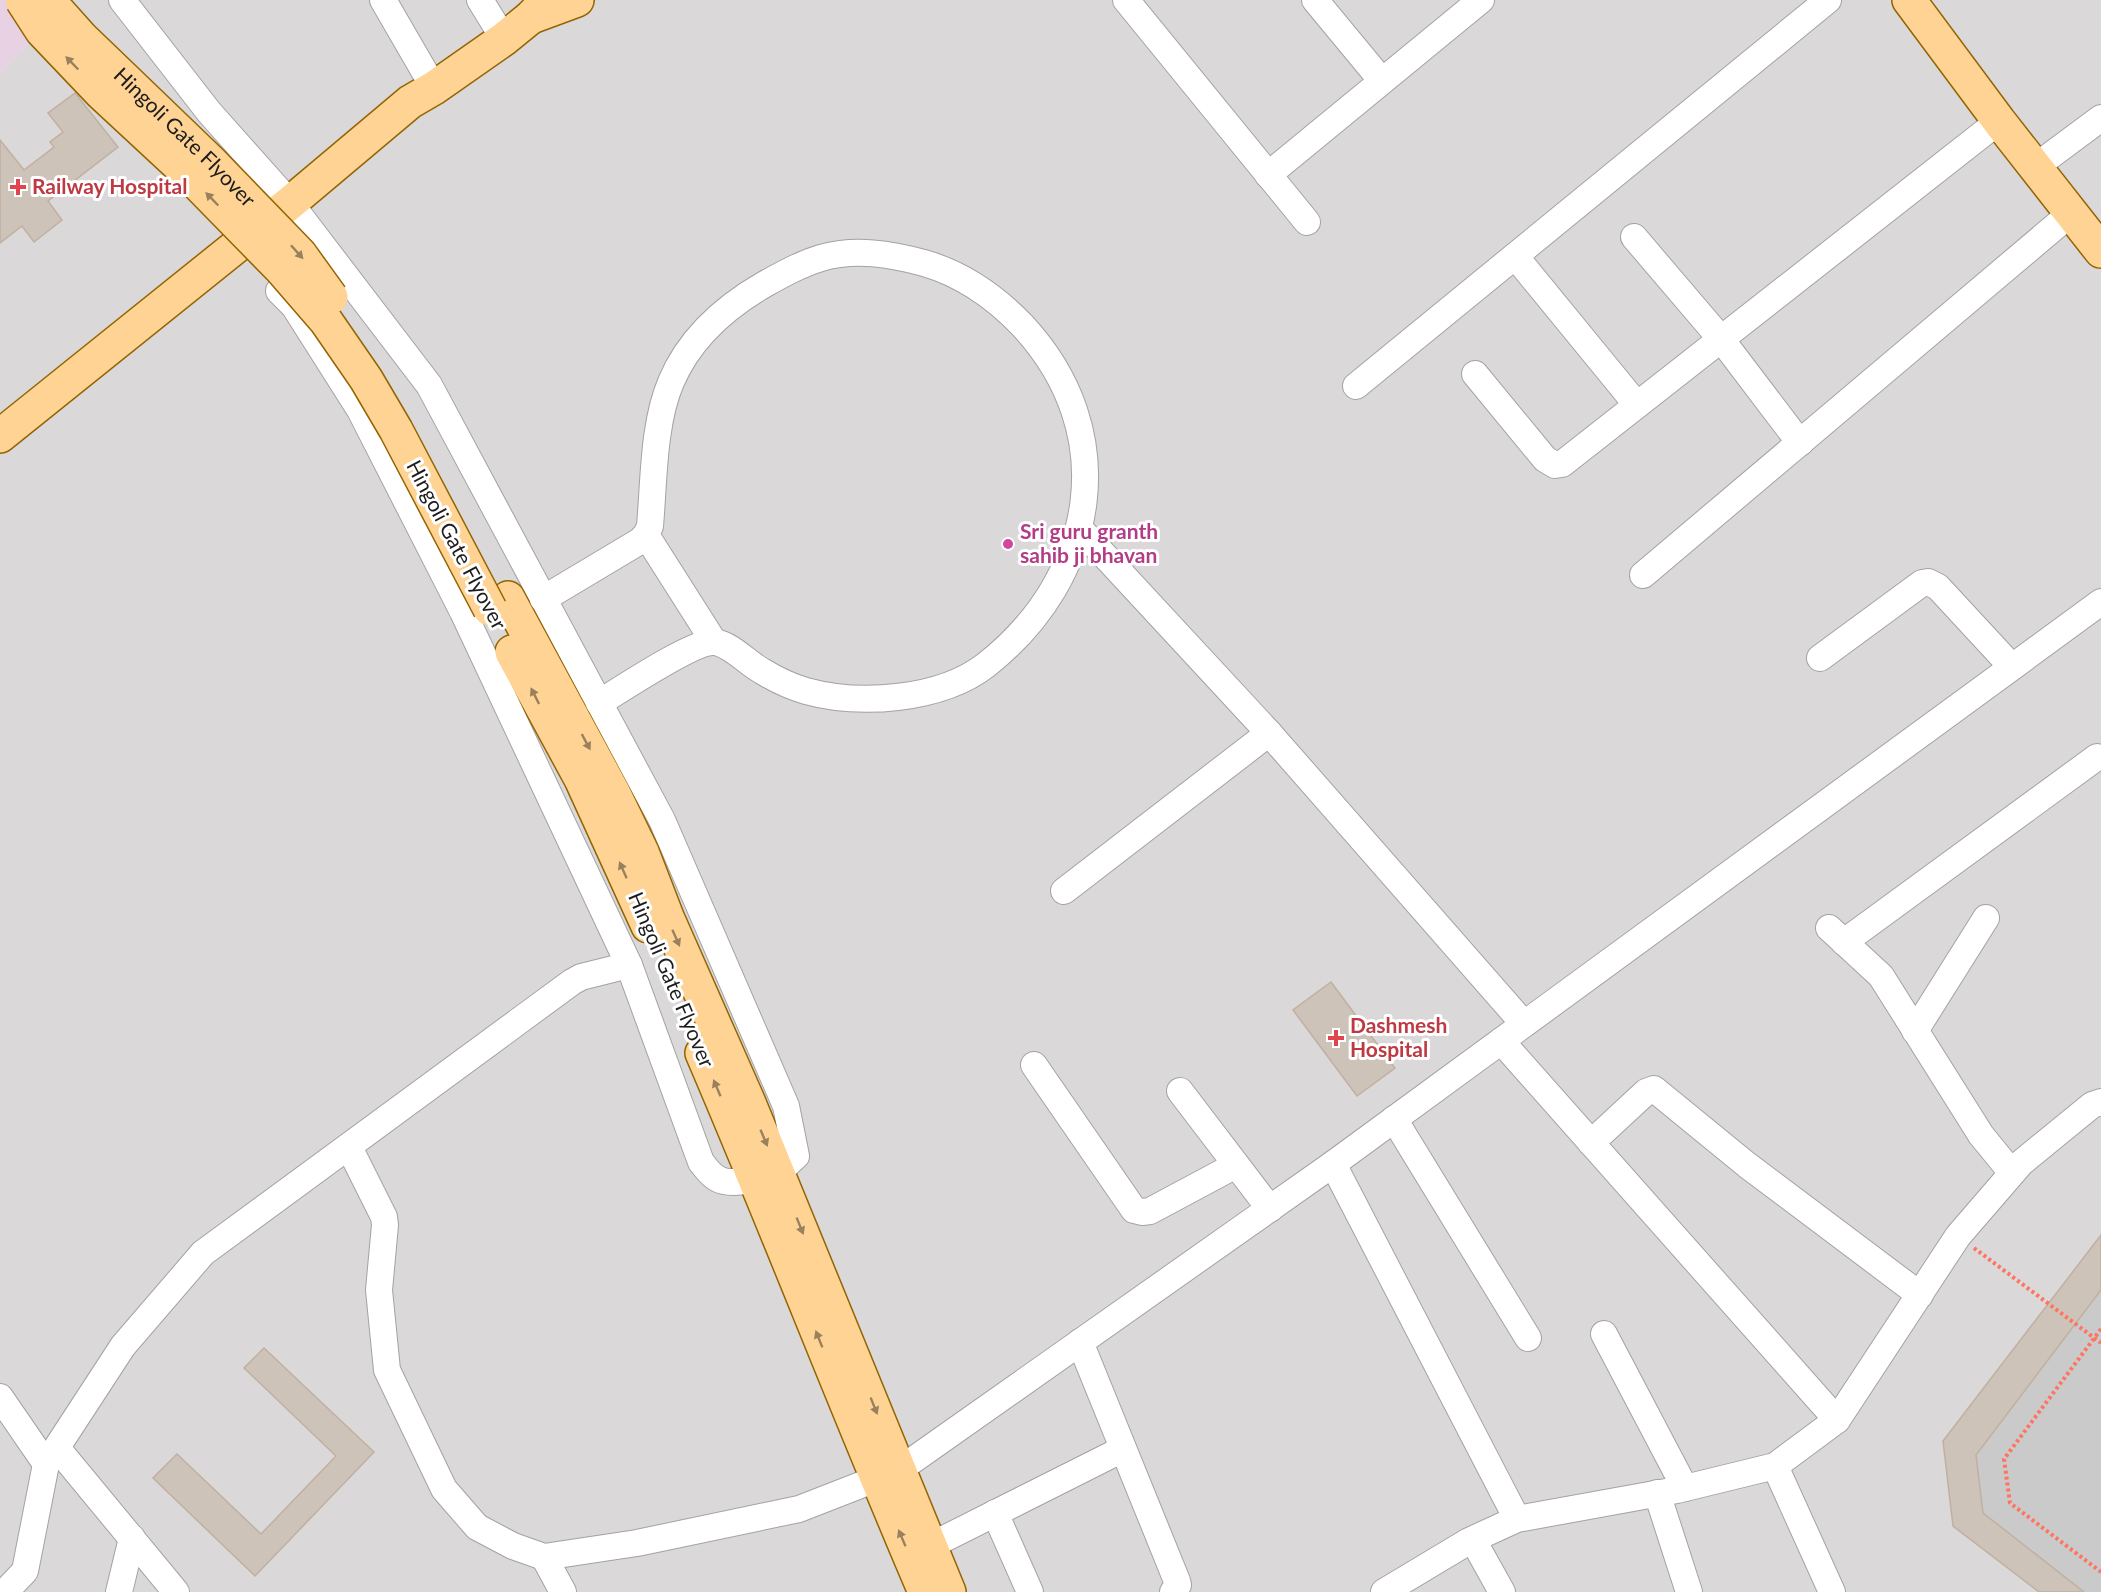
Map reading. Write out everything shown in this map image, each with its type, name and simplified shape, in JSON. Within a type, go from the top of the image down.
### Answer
[{"type":"main road","name":"Hingoli Gate Flyover","points":[[22,0],[42,31],[101,93],[200,186],[293,283],[326,321],[366,379],[613,792],[642,852],[766,1176],[888,1474]]},
{"type":"main road","name":"Hingoli Gate Flyover","points":[[51,0],[82,38],[212,163],[300,254],[356,330],[410,418],[499,604]]},
{"type":"main road","points":[[0,436],[290,203],[410,102],[504,39],[539,9],[577,0]]},
{"type":"main road","points":[[1909,0],[2070,214],[2101,250]]},
{"type":"main road","points":[[888,1474],[930,1546],[949,1592]]},
{"type":"main road","points":[[888,1474],[925,1592]]},
{"type":"street","points":[[122,0],[209,112],[290,203],[429,385],[668,834],[786,1106],[796,1156],[766,1176],[728,1182],[709,1173],[701,1162],[629,965],[463,612],[360,410],[294,306],[238,245]]},
{"type":"street","points":[[383,0],[434,88]]},
{"type":"street","points":[[480,0],[504,39]]},
{"type":"street","points":[[1126,0],[1306,222]]},
{"type":"street","points":[[1315,0],[1382,81]]},
{"type":"street","points":[[1268,175],[1481,0]]},
{"type":"street","points":[[1356,386],[1828,0]]},
{"type":"street","points":[[2035,167],[2101,118]]},
{"type":"street","points":[[1475,374],[1545,459],[1555,465],[1562,464],[1999,121]]},
{"type":"street","points":[[1643,575],[2070,214]]},
{"type":"street","points":[[1634,237],[1721,339],[1800,443]]},
{"type":"street","points":[[543,598],[640,541],[646,535],[650,526],[659,426],[670,383],[692,343],[722,313],[758,288],[792,269],[824,257],[862,252],[901,257],[939,268],[976,286],[1009,312],[1041,345],[1068,391],[1082,440],[1086,489],[1080,529],[1060,579],[1041,607],[1013,640],[984,667],[948,686],[908,695],[858,700],[805,691],[762,672],[725,646],[714,642],[693,648],[599,703]]},
{"type":"street","points":[[1515,256],[1637,405]]},
{"type":"street","points":[[1080,529],[1269,733],[1524,1024]]},
{"type":"street","points":[[646,535],[714,642]]},
{"type":"street","points":[[1820,658],[1922,584],[1928,582],[1938,587],[2012,667]]},
{"type":"street","points":[[350,1147],[384,1218],[379,1290],[387,1370],[444,1489],[477,1527],[513,1546],[544,1557],[637,1542],[800,1509],[888,1474],[1080,1342],[1333,1164],[2101,602]]},
{"type":"street","points":[[1064,891],[1269,733]]},
{"type":"street","points":[[2012,1173],[1981,1136],[1881,976],[1837,935],[2097,757]]},
{"type":"street","points":[[1915,1031],[1986,918]]},
{"type":"street","points":[[5,1592],[26,1571],[52,1456],[123,1346],[203,1253],[572,982],[581,977],[629,965]]},
{"type":"street","points":[[1501,1041],[1837,1420]]},
{"type":"street","points":[[1034,1065],[1134,1210],[1150,1211],[1236,1164]]},
{"type":"street","points":[[1591,1143],[1646,1092],[1654,1089],[1747,1165],[1920,1295]]},
{"type":"street","points":[[1180,1091],[1270,1209]]},
{"type":"street","points":[[1384,1592],[1473,1540],[1517,1519],[1685,1488],[1775,1466],[1837,1420],[1958,1236],[2012,1173],[2092,1105],[2101,1102]]},
{"type":"street","points":[[1394,1119],[1528,1338]]},
{"type":"street","points":[[1333,1164],[1517,1519]]},
{"type":"street","points":[[1604,1334],[1685,1488]]},
{"type":"street","points":[[1080,1342],[1177,1581],[1178,1585],[1173,1592]]},
{"type":"street","points":[[0,1397],[52,1456],[132,1538],[176,1592]]},
{"type":"street","points":[[930,1546],[1123,1449]]},
{"type":"street","points":[[1775,1466],[1832,1592]]},
{"type":"street","points":[[1657,1493],[1689,1592]]},
{"type":"street","points":[[995,1513],[1030,1592]]},
{"type":"street","points":[[119,1592],[132,1538]]},
{"type":"street","points":[[1473,1540],[1502,1592]]},
{"type":"street","points":[[544,1557],[563,1592]]},
{"type":"path","points":[[1958,1236],[2101,1343]]},
{"type":"path","points":[[2101,1329],[2004,1459],[2010,1503],[2101,1572]]},
{"type":"shaded area","points":[[0,0],[70,0],[0,73]]},
{"type":"shaded area","points":[[70,0],[2101,0],[2101,1592],[0,1592],[0,73]]},
{"type":"shaded area","points":[[2101,1235],[2101,1592],[2039,1592],[1953,1526],[1943,1441]]},
{"type":"building","points":[[75,93],[118,147],[48,201],[62,220],[34,242],[22,226],[0,243],[0,140],[24,170],[54,147],[50,142],[63,132],[48,113]]},
{"type":"building","points":[[1331,982],[1395,1068],[1357,1096],[1293,1010]]},
{"type":"building","points":[[2101,1235],[2101,1290],[1976,1455],[1983,1513],[2084,1592],[2039,1592],[1953,1526],[1943,1441]]},
{"type":"building","points":[[264,1348],[374,1452],[255,1576],[153,1478],[177,1454],[261,1534],[336,1456],[244,1368]]},
{"type":"place","name":"Railway Hospital","points":[[18,187]]},
{"type":"place","name":"Sri guru granth sahib ji bhavan","points":[[1008,544]]},
{"type":"place","name":"Dashmesh Hospital","points":[[1336,1038]]}]
